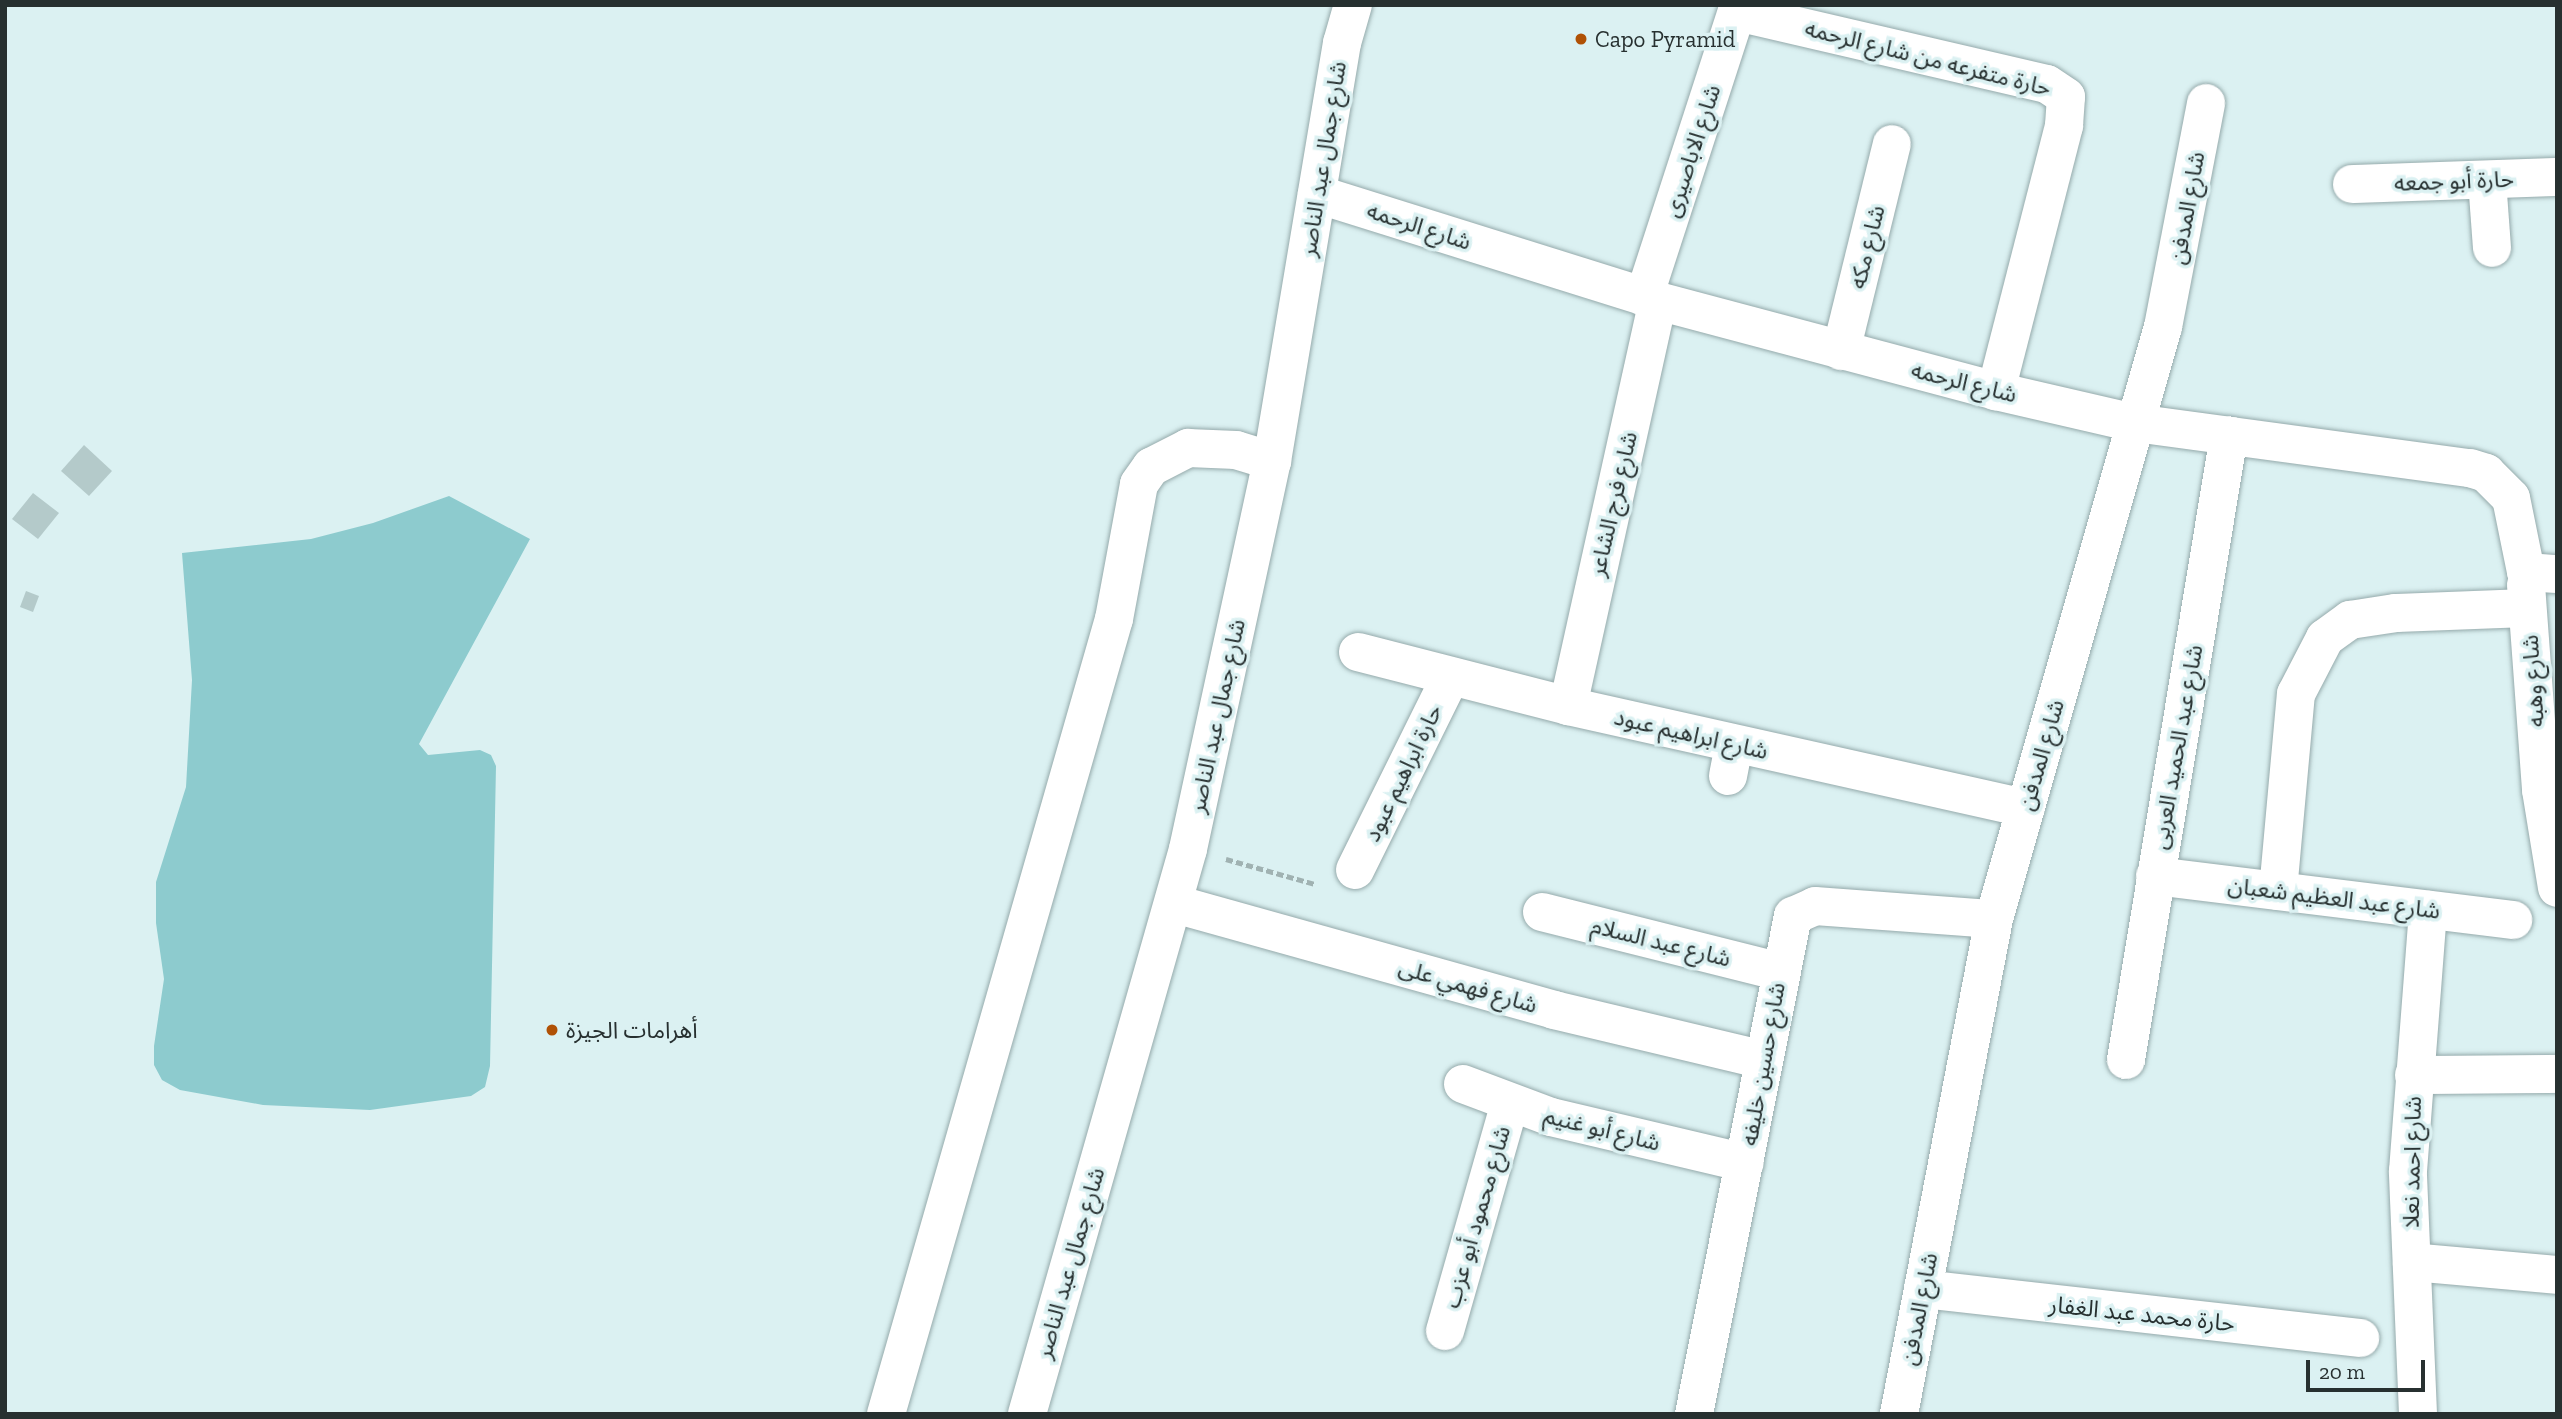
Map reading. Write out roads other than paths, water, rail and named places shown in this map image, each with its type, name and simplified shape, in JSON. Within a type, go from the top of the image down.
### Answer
[{"type":"street","name":"شارع جمال عبد الناصر","points":[[1027,1414],[1175,904],[1188,849],[1272,461],[1342,43],[1353,5]]},
{"type":"street","name":"شارع الاباصيرى","points":[[1651,299],[1738,9]]},
{"type":"street","name":"حارة متفرعه من شارع الرحمه","points":[[1738,9],[2047,84],[2066,97],[2064,127],[1996,391]]},
{"type":"street","name":"شارع المدفن","points":[[1899,1414],[1994,919],[2171,295],[2206,103]]},
{"type":"street","name":"شارع مكه","points":[[1841,351],[1892,144]]},
{"type":"street","name":"حارة أبو جمعه","points":[[2352,184],[2557,177]]},
{"type":"street","points":[[2487,180],[2492,248]]},
{"type":"street","name":"شارع الرحمه","points":[[1317,194],[1651,299],[1996,391],[2135,423],[2486,474],[2511,498],[2537,585]]},
{"type":"street","name":"شارع فرج الشاعر","points":[[1568,706],[1651,299]]},
{"type":"street","name":"شارع عبد الحميد العربى","points":[[2126,1060],[2230,435]]},
{"type":"street","points":[[886,1414],[1115,619],[1139,484],[1151,467],[1188,448],[1236,450],[1272,461]]},
{"type":"street","points":[[2278,891],[2295,694],[2325,638],[2350,620],[2537,585]]},
{"type":"street","name":"شارع وهبه","points":[[2537,585],[2541,790],[2557,888]]},
{"type":"street","name":"شارع ابراهيم عبود","points":[[1357,652],[1568,706],[1731,760],[2026,808]]},
{"type":"street","name":"حارة ابراهيم عبود","points":[[1355,870],[1451,676]]},
{"type":"street","name":"شارع عبد العظيم شعبان","points":[[2155,876],[2513,920]]},
{"type":"street","name":"شارع فهمي على","points":[[1175,904],[1554,1010],[1764,1060]]},
{"type":"street","name":"شارع حسين خليفه","points":[[1694,1414],[1790,923],[1807,907],[1994,919]]},
{"type":"street","name":"شارع احمد نعلا","points":[[2418,1414],[2408,1171],[2428,910]]},
{"type":"street","name":"شارع عبد السلام","points":[[1542,912],[1780,972]]},
{"type":"street","points":[[2414,1075],[2557,1074]]},
{"type":"street","name":"شارع أبو غنيم","points":[[1463,1084],[1510,1104],[1745,1163]]},
{"type":"street","name":"شارع محمود أبو عزب","points":[[1445,1331],[1510,1104]]},
{"type":"street","points":[[2412,1262],[2557,1275]]},
{"type":"street","name":"حارة محمد عبد الغفار","points":[[1923,1289],[2360,1338]]},
{"type":"place","name":"Capo Pyramid","points":[[1581,39]]},
{"type":"place","name":"أهرامات الجيزة","points":[[552,1030]]}]
